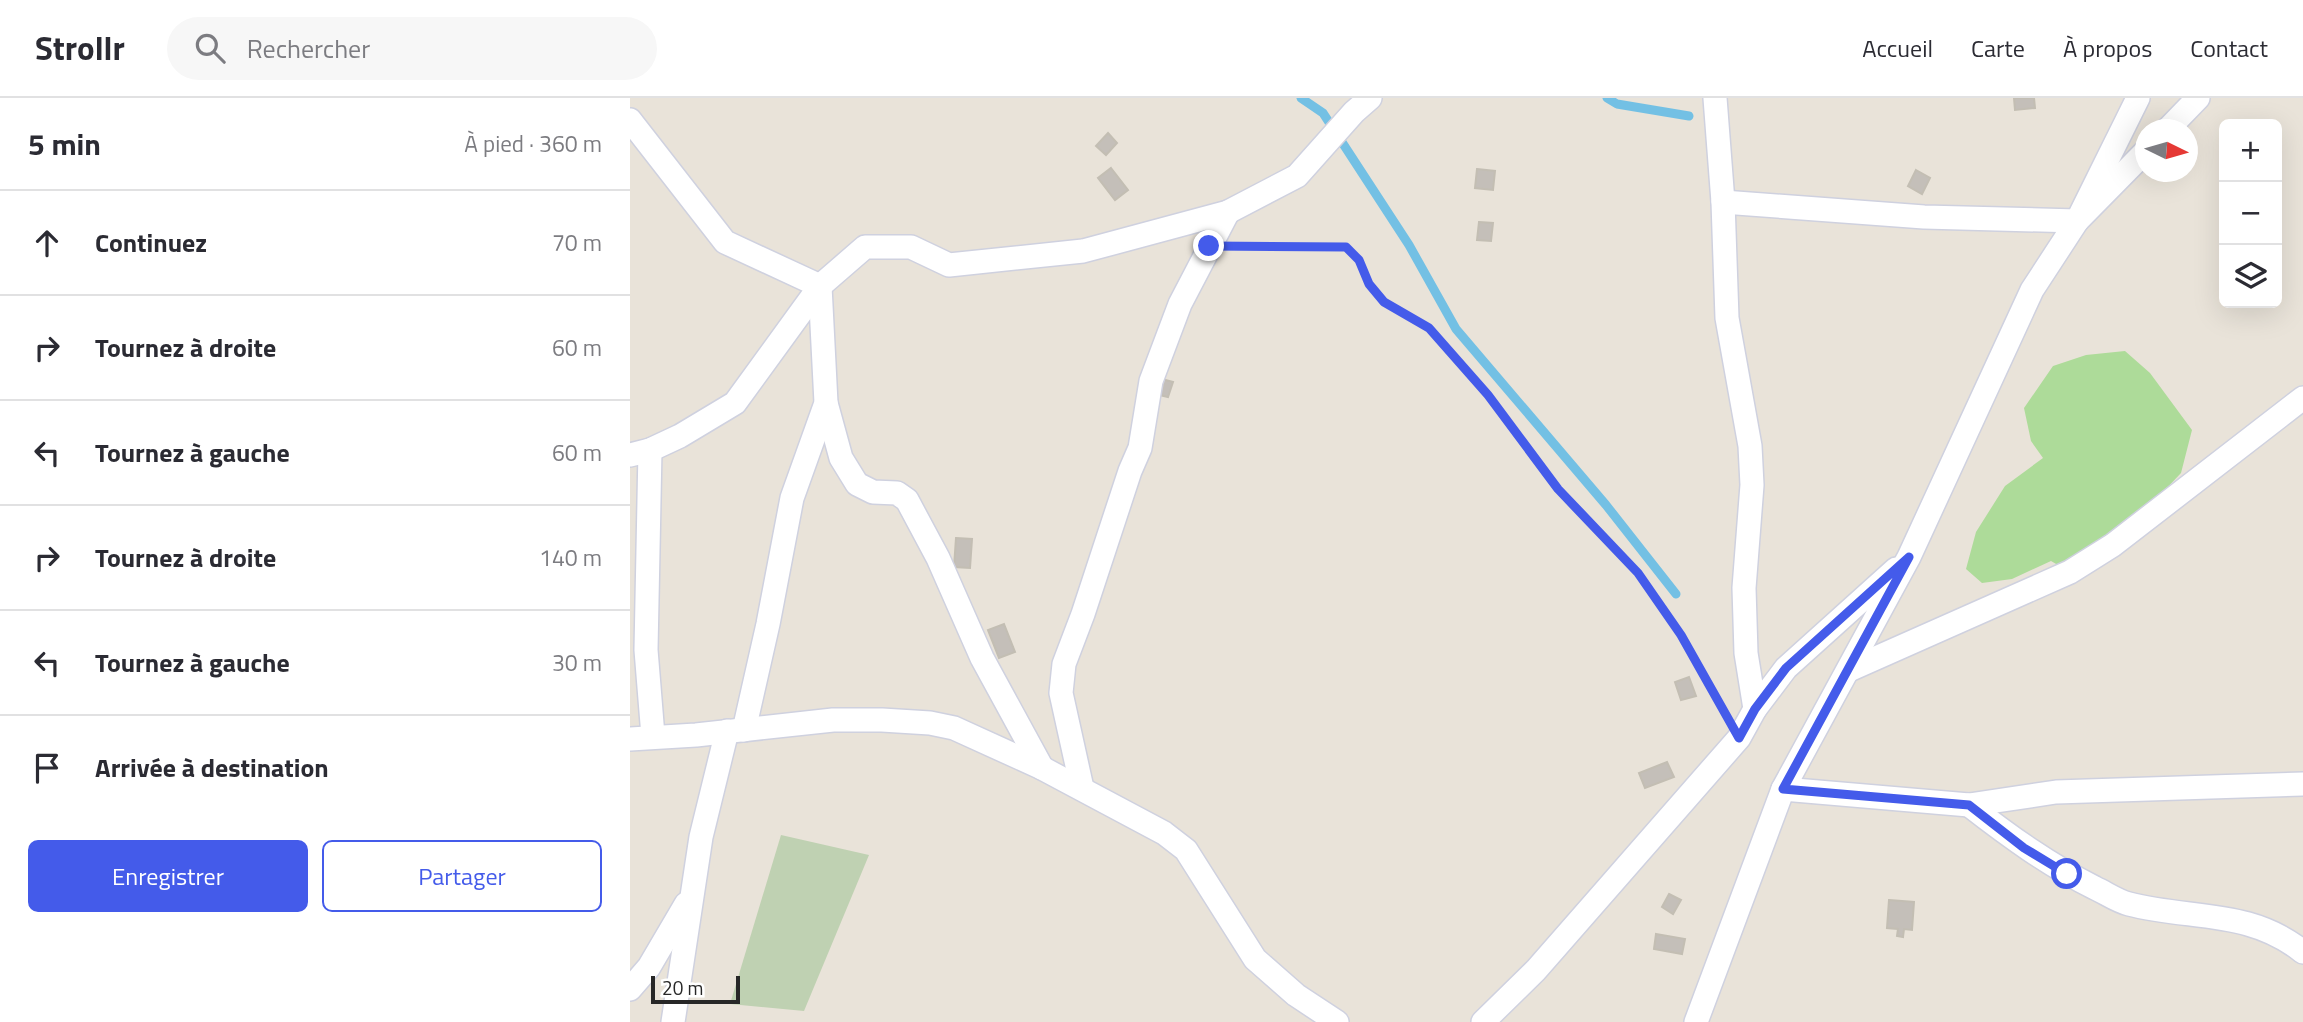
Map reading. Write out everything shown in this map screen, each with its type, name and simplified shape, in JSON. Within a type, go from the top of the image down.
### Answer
[{"type":"street","points":[[1337,1022],[1296,995],[1255,959],[1186,850],[1164,833],[1042,768],[954,728],[930,723],[833,720],[696,735],[641,738],[646,650],[640,453],[680,436],[735,402],[820,286],[865,247],[911,247],[948,265],[1083,251],[1228,212],[1297,176],[1354,112],[1370,98]]},
{"type":"street","points":[[1716,98],[1727,318],[1750,446],[1752,485],[1744,588],[1746,653],[1755,709]]},
{"type":"street","points":[[1696,1022],[1783,789],[1909,557],[2032,290],[2077,221],[2138,98]]},
{"type":"street","points":[[2178,119],[2198,98]]},
{"type":"street","points":[[630,120],[725,242],[820,286]]},
{"type":"street","points":[[1723,202],[1924,217],[2077,221],[2135,162]]},
{"type":"street","points":[[1082,788],[1061,693],[1064,664],[1140,448],[1151,381],[1181,304],[1228,212]]},
{"type":"street","points":[[820,286],[827,403],[841,458],[857,484],[873,492],[897,493],[907,500],[938,558],[982,659],[1042,768]]},
{"type":"street","points":[[1849,670],[2070,572],[2113,545],[2303,398]]},
{"type":"street","points":[[673,1022],[701,837],[768,624],[792,498],[827,403]]},
{"type":"street","points":[[1483,1022],[1536,970],[1739,738],[1755,709],[1786,668],[1909,557]]},
{"type":"street","points":[[1783,789],[1969,805],[2056,792],[2303,784]]},
{"type":"street","points":[[1969,805],[2024,848],[2067,874],[2127,904],[2260,926],[2289,941],[2303,952]]},
{"type":"street","points":[[630,989],[649,967],[693,892]]},
{"type":"path","points":[[1209,246],[1346,247],[1359,260],[1369,284],[1384,302],[1429,328],[1488,395],[1558,489],[1638,573],[1681,635],[1739,738]]},
{"type":"green space","points":[[2125,351],[2150,373],[2192,430],[2181,473],[2113,545],[2070,572],[2051,561],[2012,579],[1982,583],[1966,569],[1976,532],[2005,486],[2043,458],[2031,441],[2024,408],[2053,366],[2086,355]]},
{"type":"green space","points":[[781,835],[869,855],[804,1011],[730,1004]]},
{"type":"building","points":[[2014,98],[2034,98],[2035,108],[2015,110]]},
{"type":"building","points":[[1108,133],[1117,143],[1106,155],[1096,146]]},
{"type":"building","points":[[1111,168],[1128,190],[1115,200],[1098,178]]},
{"type":"building","points":[[1477,169],[1495,171],[1493,190],[1475,188]]},
{"type":"building","points":[[1916,170],[1930,178],[1922,194],[1908,186]]},
{"type":"building","points":[[1479,222],[1493,223],[1491,241],[1477,240]]},
{"type":"building","points":[[1154,377],[1173,382],[1168,397],[1151,393]]},
{"type":"building","points":[[956,538],[972,539],[970,568],[954,567]]},
{"type":"building","points":[[1004,624],[1015,652],[999,658],[988,630]]},
{"type":"building","points":[[1689,677],[1696,696],[1681,700],[1675,682]]},
{"type":"building","points":[[1667,762],[1674,777],[1645,788],[1639,773]]},
{"type":"building","points":[[1669,894],[1681,900],[1673,914],[1662,907]]},
{"type":"building","points":[[1889,900],[1914,902],[1912,930],[1904,929],[1903,937],[1897,936],[1898,929],[1887,928]]},
{"type":"building","points":[[1656,934],[1685,939],[1682,954],[1654,949]]},
{"type":"waterway","points":[[1301,98],[1323,113],[1409,245],[1456,329],[1606,505],[1676,594]]},
{"type":"waterway","points":[[1607,98],[1617,104],[1689,116]]},
{"type":"route","points":[[1209,246],[1346,247],[1359,260],[1369,284],[1384,302],[1429,328],[1488,395],[1558,489],[1638,573],[1681,635],[1739,738],[1755,709],[1786,668],[1909,557],[1783,789],[1969,805],[2024,848],[2067,874]]}]
